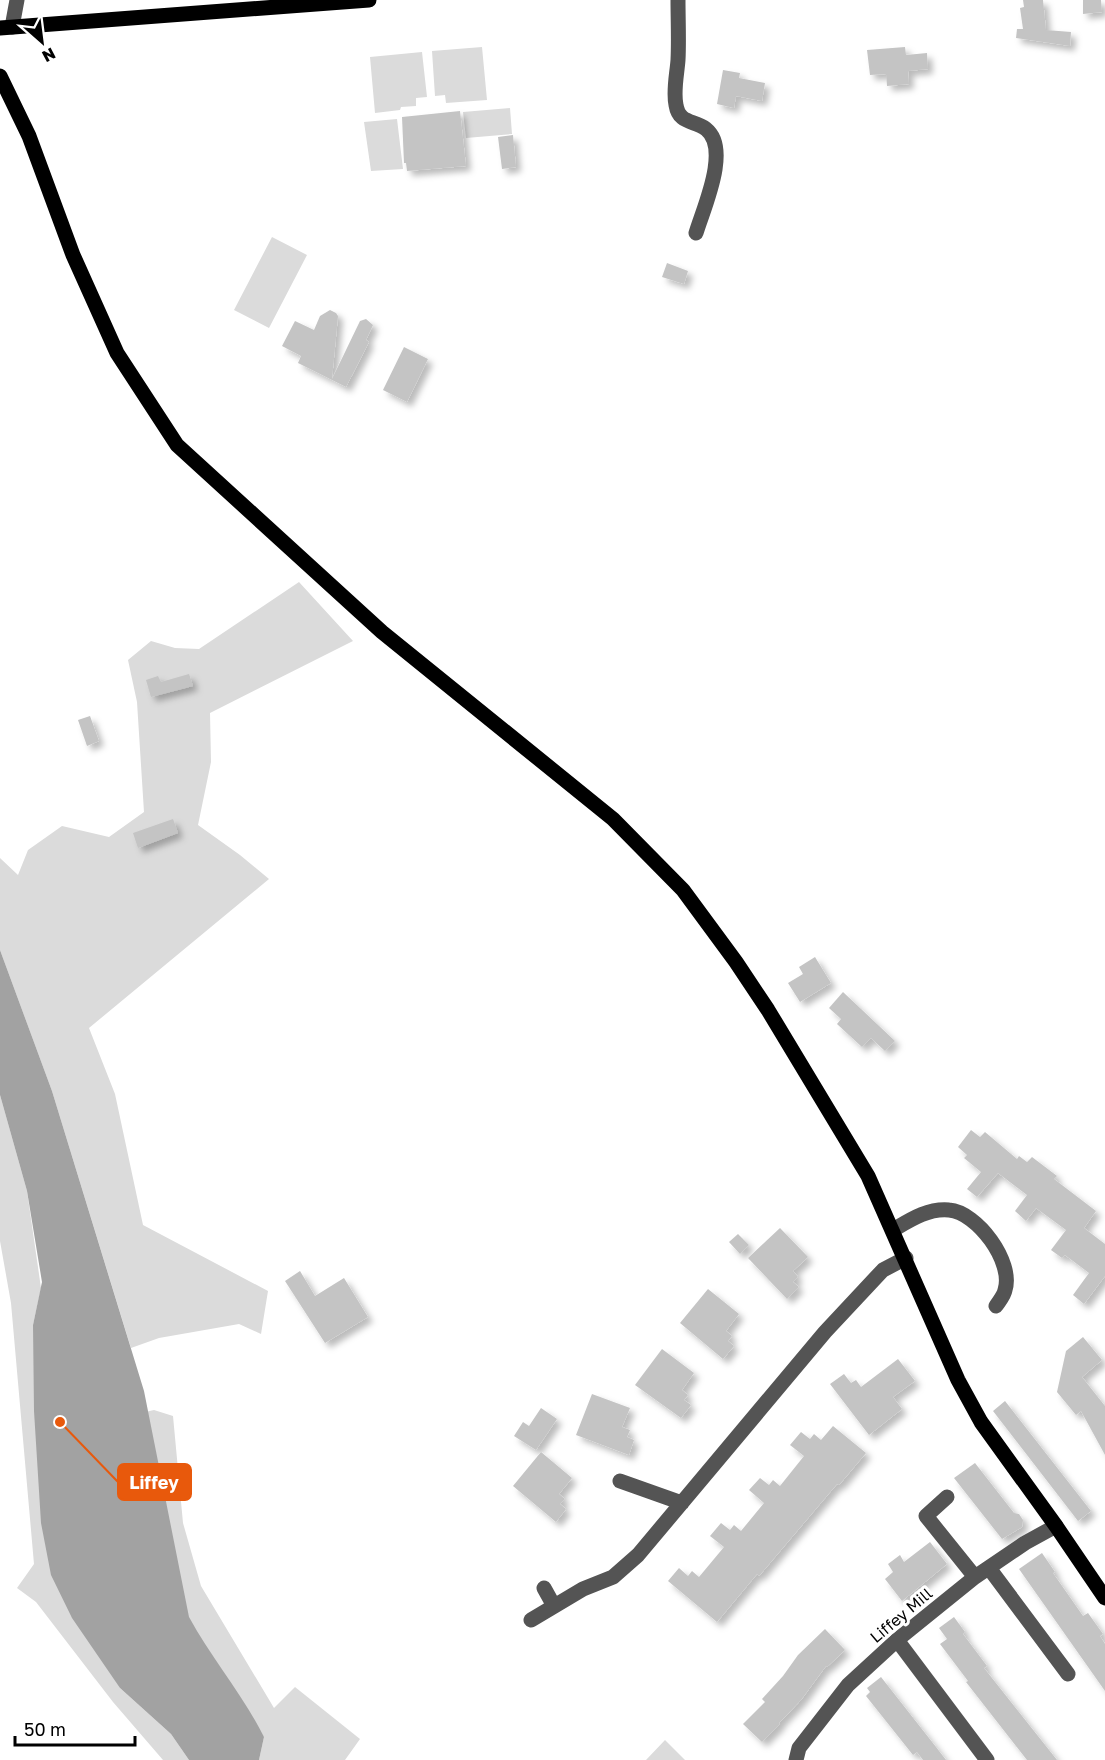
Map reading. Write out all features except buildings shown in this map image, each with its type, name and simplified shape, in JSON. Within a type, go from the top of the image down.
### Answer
[{"type":"main road","points":[[6,28],[369,0]]},
{"type":"main road","points":[[0,76],[29,136],[73,255],[117,353],[177,445],[382,632],[613,819],[683,890],[773,1018],[868,1176],[958,1380],[981,1422],[1056,1526],[1100,1581],[1105,1598]]},
{"type":"street","points":[[6,28],[17,0]]},
{"type":"street","points":[[678,0],[675,103],[678,114],[686,121],[706,130],[716,145],[717,168],[696,233]]},
{"type":"street","points":[[893,1230],[920,1215],[937,1210],[952,1210],[972,1222],[988,1235],[998,1250],[1006,1271],[1006,1290],[996,1306]]},
{"type":"street","points":[[531,1620],[583,1589],[613,1576],[638,1555],[825,1332],[883,1270],[906,1258]]},
{"type":"street","points":[[620,1481],[682,1503]]},
{"type":"street","points":[[947,1497],[926,1516],[975,1577]]},
{"type":"street","name":"Liffey Mill","points":[[795,1760],[799,1748],[848,1685],[897,1641],[975,1577],[1025,1543],[1056,1526]]},
{"type":"street","points":[[989,1568],[1068,1674]]},
{"type":"street","points":[[544,1588],[554,1606]]},
{"type":"street","points":[[897,1641],[987,1760]]},
{"type":"shaded area","points":[[482,47],[487,100],[446,103],[445,95],[435,96],[432,51]]},
{"type":"shaded area","points":[[422,52],[427,97],[416,98],[416,106],[375,113],[370,57]]},
{"type":"shaded area","points":[[510,108],[512,134],[466,138],[463,112]]},
{"type":"shaded area","points":[[397,119],[403,169],[371,171],[364,122]]},
{"type":"shaded area","points":[[272,237],[307,255],[269,328],[234,310]]},
{"type":"shaded area","points":[[299,582],[353,641],[210,713],[211,762],[198,825],[269,879],[89,1028],[115,1094],[143,1225],[268,1291],[261,1334],[239,1324],[159,1338],[131,1348],[52,1091],[0,950],[0,858],[18,875],[28,850],[62,826],[109,837],[144,812],[137,702],[128,660],[151,641],[175,648],[199,649]]},
{"type":"shaded area","points":[[0,950],[52,1091],[144,1391],[189,1617],[207,1648],[247,1706],[264,1737],[259,1760],[189,1760],[171,1734],[120,1688],[72,1618],[51,1575],[41,1523],[34,1411],[33,1325],[42,1282],[27,1191],[0,1095]]},
{"type":"shaded area","points":[[0,1095],[27,1191],[41,1288],[33,1325],[120,1688],[171,1734],[189,1760],[163,1760],[113,1702],[36,1602],[17,1588],[34,1564],[11,1303],[0,1241]]},
{"type":"shaded area","points":[[154,1410],[173,1416],[183,1523],[201,1586],[274,1708],[295,1687],[360,1739],[345,1760],[259,1760],[264,1737],[192,1663],[132,1415]]},
{"type":"shaded area","points":[[665,1740],[685,1760],[646,1760]]},
{"type":"place","name":"Liffey","points":[[60,1422]]}]
